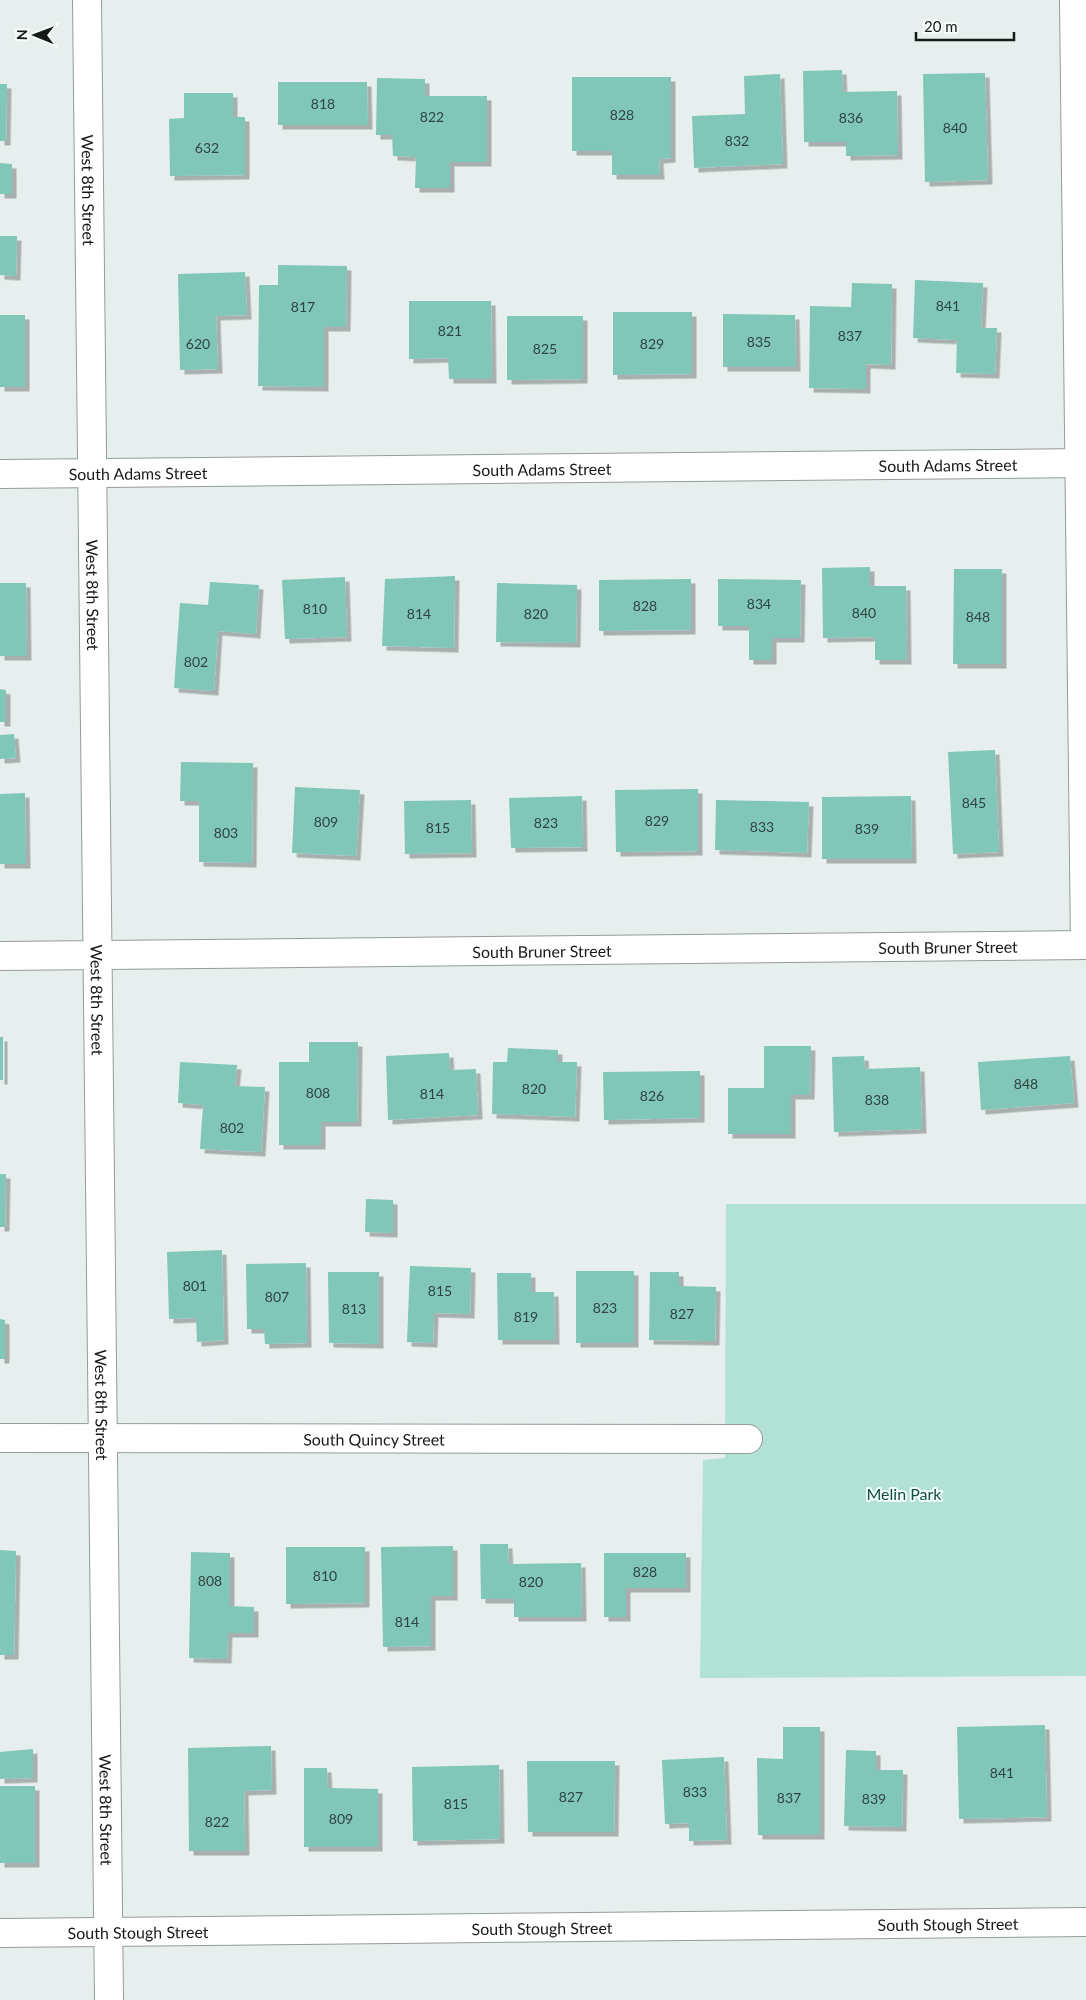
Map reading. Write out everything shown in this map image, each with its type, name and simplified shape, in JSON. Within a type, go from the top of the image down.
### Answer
[{"type":"street","name":"West 8th Street","points":[[87,0],[109,2000]]},
{"type":"street","points":[[1074,0],[1083,462],[1086,945]]},
{"type":"street","name":"South Adams Street","points":[[0,474],[1083,462]]},
{"type":"street","name":"South Bruner Street","points":[[0,956],[1086,945]]},
{"type":"street","name":"South Quincy Street","points":[[0,1438],[748,1439]]},
{"type":"street","name":"South Stough Street","points":[[0,1933],[1086,1922]]},
{"type":"green space","name":"Melin Park","points":[[726,1204],[1086,1204],[1086,1676],[700,1678],[703,1460],[725,1458]]},
{"type":"building","points":[[842,70],[843,92],[897,91],[898,155],[846,156],[846,142],[804,142],[803,71]]},
{"type":"building","points":[[985,73],[988,180],[925,182],[923,74]]},
{"type":"building","points":[[780,74],[783,164],[694,168],[692,116],[745,114],[744,76]]},
{"type":"building","points":[[572,77],[671,77],[671,158],[659,159],[660,175],[612,175],[612,151],[572,151]]},
{"type":"building","points":[[377,78],[425,79],[425,96],[487,96],[487,162],[450,162],[450,188],[415,188],[416,157],[393,156],[392,135],[376,135]]},
{"type":"building","points":[[278,82],[367,82],[368,125],[278,125]]},
{"type":"building","points":[[0,84],[7,84],[6,141],[0,141]]},
{"type":"building","points":[[184,93],[233,93],[233,117],[245,117],[245,175],[170,176],[169,119],[184,118]]},
{"type":"building","points":[[0,163],[12,164],[12,194],[0,194]]},
{"type":"building","points":[[0,236],[17,236],[16,276],[0,275]]},
{"type":"building","points":[[278,265],[347,266],[346,327],[324,327],[324,387],[258,386],[259,285],[278,285]]},
{"type":"building","points":[[245,272],[247,315],[216,316],[218,369],[180,370],[178,274]]},
{"type":"building","points":[[915,280],[983,283],[981,328],[997,328],[995,374],[956,373],[957,340],[913,338]]},
{"type":"building","points":[[852,283],[892,284],[891,365],[866,364],[866,389],[809,388],[810,306],[851,307]]},
{"type":"building","points":[[409,301],[491,301],[492,379],[449,379],[448,358],[409,359]]},
{"type":"building","points":[[613,312],[692,312],[692,374],[613,375]]},
{"type":"building","points":[[723,314],[795,315],[796,367],[723,367]]},
{"type":"building","points":[[0,315],[25,315],[25,387],[0,387]]},
{"type":"building","points":[[507,316],[583,316],[583,379],[507,380]]},
{"type":"building","points":[[870,567],[870,586],[906,586],[907,660],[875,660],[875,637],[823,638],[822,568]]},
{"type":"building","points":[[954,569],[1002,569],[1002,664],[953,664]]},
{"type":"building","points":[[455,576],[454,648],[382,646],[385,579]]},
{"type":"building","points":[[345,577],[347,637],[285,639],[282,580]]},
{"type":"building","points":[[691,579],[691,630],[599,631],[599,580]]},
{"type":"building","points":[[718,579],[801,580],[800,638],[772,638],[772,660],[749,660],[749,626],[718,626]]},
{"type":"building","points":[[210,582],[259,585],[256,634],[218,631],[214,691],[174,688],[180,603],[208,605]]},
{"type":"building","points":[[0,583],[26,583],[27,656],[0,656]]},
{"type":"building","points":[[497,583],[577,585],[576,643],[496,642]]},
{"type":"building","points":[[0,689],[6,690],[6,722],[0,722]]},
{"type":"building","points":[[14,734],[16,758],[0,759],[0,735]]},
{"type":"building","points":[[995,750],[999,852],[953,854],[948,752]]},
{"type":"building","points":[[181,762],[253,763],[252,863],[199,862],[199,801],[180,801]]},
{"type":"building","points":[[295,787],[360,790],[356,856],[292,853]]},
{"type":"building","points":[[698,789],[698,851],[616,852],[615,790]]},
{"type":"building","points":[[25,793],[26,864],[0,864],[0,794]]},
{"type":"building","points":[[582,796],[583,847],[511,848],[509,798]]},
{"type":"building","points":[[911,796],[912,859],[822,859],[822,797]]},
{"type":"building","points":[[471,800],[472,853],[405,854],[404,801]]},
{"type":"building","points":[[716,800],[809,802],[807,853],[715,850]]},
{"type":"building","points":[[0,1037],[3,1037],[3,1080],[0,1080]]},
{"type":"building","points":[[309,1042],[358,1042],[357,1122],[321,1122],[321,1145],[279,1145],[279,1062],[309,1062]]},
{"type":"building","points":[[764,1046],[811,1046],[810,1095],[791,1095],[791,1134],[728,1134],[728,1088],[764,1088]]},
{"type":"building","points":[[508,1048],[558,1050],[558,1062],[577,1062],[575,1117],[492,1114],[493,1062],[507,1062]]},
{"type":"building","points":[[449,1053],[450,1070],[476,1069],[478,1115],[388,1120],[386,1056]]},
{"type":"building","points":[[864,1056],[865,1069],[920,1067],[922,1129],[834,1132],[832,1057]]},
{"type":"building","points":[[1070,1056],[1074,1103],[981,1110],[978,1062]]},
{"type":"building","points":[[180,1062],[237,1065],[235,1086],[265,1087],[261,1152],[200,1149],[203,1105],[178,1103]]},
{"type":"building","points":[[700,1071],[700,1118],[604,1120],[603,1072]]},
{"type":"building","points":[[0,1174],[6,1174],[5,1227],[0,1227]]},
{"type":"building","points":[[366,1199],[393,1200],[393,1233],[365,1232]]},
{"type":"building","points":[[222,1250],[224,1340],[197,1342],[196,1318],[169,1319],[167,1252]]},
{"type":"building","points":[[306,1263],[307,1343],[265,1344],[264,1329],[247,1329],[246,1264]]},
{"type":"building","points":[[410,1266],[471,1268],[470,1314],[434,1313],[433,1343],[407,1342]]},
{"type":"building","points":[[576,1271],[634,1271],[634,1343],[576,1343]]},
{"type":"building","points":[[328,1272],[379,1272],[379,1344],[329,1343]]},
{"type":"building","points":[[650,1272],[679,1272],[679,1286],[716,1287],[715,1341],[649,1340]]},
{"type":"building","points":[[497,1273],[531,1273],[531,1292],[554,1292],[555,1340],[498,1340]]},
{"type":"building","points":[[0,1319],[5,1320],[5,1359],[0,1359]]},
{"type":"building","points":[[480,1544],[508,1544],[509,1564],[581,1563],[582,1617],[514,1617],[514,1599],[481,1599]]},
{"type":"building","points":[[453,1546],[453,1596],[431,1596],[431,1646],[383,1647],[381,1547]]},
{"type":"building","points":[[286,1547],[365,1547],[365,1603],[286,1604]]},
{"type":"building","points":[[0,1550],[16,1551],[14,1655],[0,1655]]},
{"type":"building","points":[[191,1552],[230,1553],[230,1606],[254,1607],[254,1633],[228,1633],[227,1659],[189,1658]]},
{"type":"building","points":[[604,1553],[686,1553],[686,1588],[626,1588],[626,1617],[604,1617]]},
{"type":"building","points":[[1045,1725],[1047,1817],[959,1819],[957,1727]]},
{"type":"building","points":[[783,1727],[820,1727],[820,1835],[758,1835],[757,1758],[783,1759]]},
{"type":"building","points":[[271,1746],[272,1790],[244,1791],[245,1851],[189,1851],[188,1748]]},
{"type":"building","points":[[33,1749],[33,1778],[0,1779],[0,1752]]},
{"type":"building","points":[[846,1750],[876,1751],[876,1770],[903,1770],[902,1827],[844,1826]]},
{"type":"building","points":[[724,1757],[727,1840],[689,1841],[689,1823],[665,1824],[662,1760]]},
{"type":"building","points":[[527,1761],[615,1761],[614,1832],[528,1832]]},
{"type":"building","points":[[499,1765],[500,1839],[413,1841],[412,1767]]},
{"type":"building","points":[[304,1768],[327,1768],[328,1788],[378,1789],[378,1847],[304,1847]]},
{"type":"building","points":[[0,1786],[35,1786],[35,1863],[0,1863]]}]
